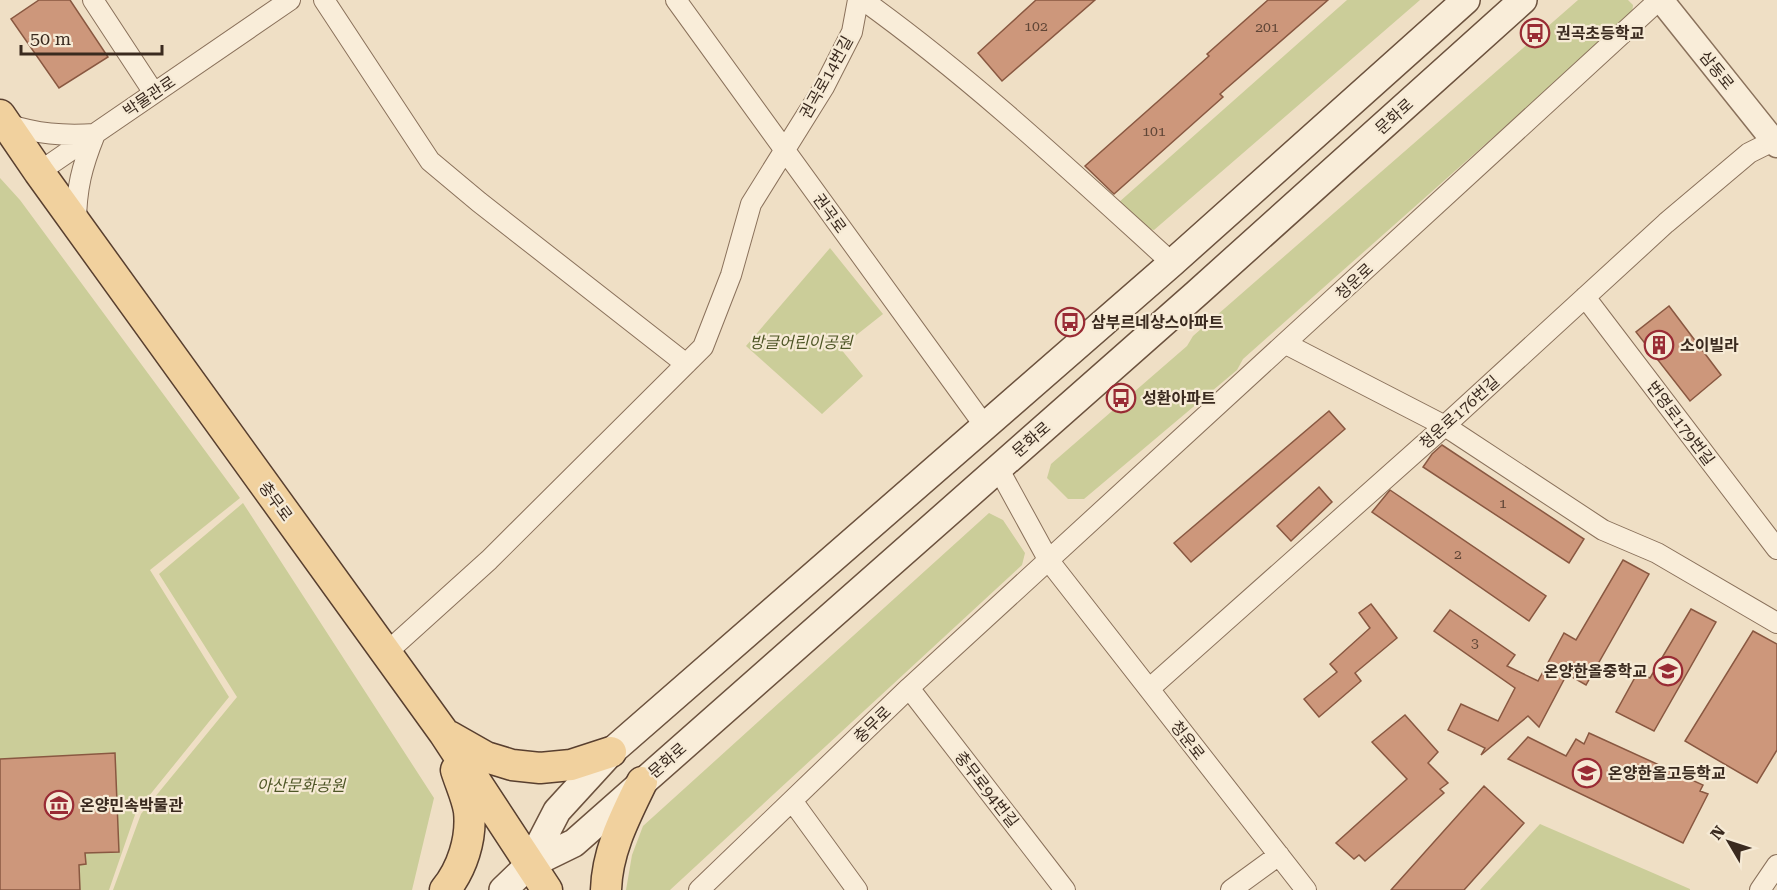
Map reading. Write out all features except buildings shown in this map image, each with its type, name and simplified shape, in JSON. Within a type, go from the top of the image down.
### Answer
[{"type":"main road","name":"문화로","points":[[530,865],[557,811],[611,752],[1172,263],[1466,0]]},
{"type":"main road","name":"문화로","points":[[503,890],[530,865],[574,843],[1187,302],[1523,0]]},
{"type":"main road","name":"충무로","points":[[3,120],[76,225],[444,733],[547,890]]},
{"type":"main road","points":[[444,733],[486,757],[512,765],[540,768],[571,765],[611,752]]},
{"type":"main road","points":[[444,733],[469,810],[469,837],[455,877],[444,890]]},
{"type":"main road","points":[[606,890],[606,869],[621,824],[642,782]]},
{"type":"street","points":[[93,0],[154,93]]},
{"type":"street","name":"박물관로","points":[[39,172],[290,0]]},
{"type":"street","points":[[324,0],[430,161],[686,364]]},
{"type":"street","name":"권곡로","points":[[676,0],[984,425]]},
{"type":"street","name":"권곡로14번길","points":[[386,653],[489,560],[703,347],[731,275],[751,204],[824,87],[852,32],[858,0]]},
{"type":"street","points":[[863,0],[913,36],[1050,151],[1172,263]]},
{"type":"street","name":"청운로","points":[[1049,561],[1221,400],[1286,344],[1660,0]]},
{"type":"street","name":"삼동로","points":[[1660,0],[1776,142]]},
{"type":"street","points":[[3,120],[42,134],[64,136],[95,134],[78,184],[76,225]]},
{"type":"street","name":"청운로176번길","points":[[1149,689],[1445,426],[1666,223],[1749,153],[1776,142]]},
{"type":"street","name":"번영로179번길","points":[[1585,297],[1777,549]]},
{"type":"street","points":[[1286,344],[1445,426],[1603,531],[1658,553],[1777,623]]},
{"type":"street","name":"청운로","points":[[998,468],[1049,561],[1306,890]]},
{"type":"street","name":"충무로","points":[[699,890],[909,688],[1049,561]]},
{"type":"street","name":"충무로94번길","points":[[909,688],[1065,890]]},
{"type":"street","points":[[793,801],[856,890]]},
{"type":"street","points":[[1232,890],[1279,855]]},
{"type":"street","points":[[1760,890],[1777,865]]},
{"type":"green space","points":[[1347,0],[1420,0],[1154,230],[1144,228],[1118,203]]},
{"type":"green space","points":[[1578,0],[1628,0],[1633,5],[1632,14],[1243,359],[1237,370],[1084,499],[1068,499],[1047,478],[1051,464],[1187,346],[1193,336]]},
{"type":"green space","name":"온양민속박물관","points":[[0,178],[20,200],[240,498],[150,570],[229,697],[136,812],[109,890],[0,890]]},
{"type":"green space","name":"방글어린이공원","points":[[830,248],[883,314],[840,348],[863,376],[822,414],[746,346]]},
{"type":"green space","name":"아산문화공원","points":[[243,503],[434,798],[412,890],[113,890],[141,814],[237,697],[159,574]]},
{"type":"green space","points":[[989,513],[1003,520],[1025,553],[1022,565],[670,890],[626,890],[632,855],[643,826]]},
{"type":"green space","points":[[1540,824],[1690,889],[1690,890],[1480,890]]},
{"type":"place","name":"권곡초등학교","points":[[1535,33]]},
{"type":"place","name":"삼부르네상스아파트","points":[[1070,322]]},
{"type":"place","name":"소이빌라","points":[[1659,345]]},
{"type":"place","name":"성환아파트","points":[[1121,398]]},
{"type":"place","name":"온양한올중학교","points":[[1668,671]]},
{"type":"place","name":"온양한올고등학교","points":[[1587,773]]},
{"type":"place","name":"온양민속박물관","points":[[59,805]]}]
